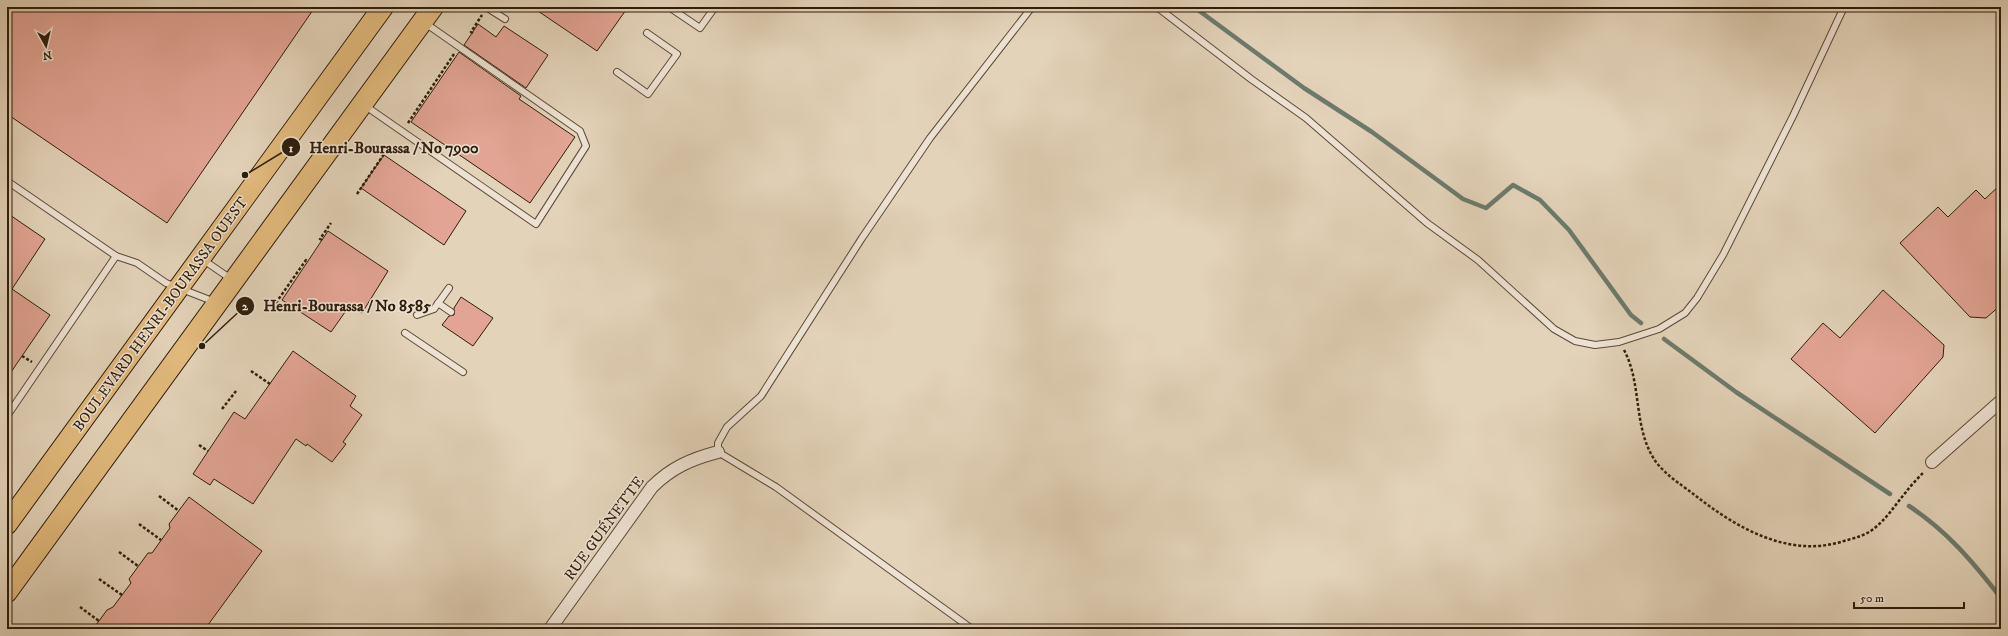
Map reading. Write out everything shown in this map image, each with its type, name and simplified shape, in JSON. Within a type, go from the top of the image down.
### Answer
[{"type":"main road","name":"BOULEVARD HENRI-BOURASSA OUEST","points":[[7,524],[382,7]]},
{"type":"main road","points":[[7,592],[428,14]]},
{"type":"street","points":[[1932,462],[2001,401]]},
{"type":"street","name":"RUE GUÉNETTE","points":[[550,629],[652,487],[665,473],[680,464],[697,457],[718,452]]},
{"type":"lane","points":[[486,7],[505,19]]},
{"type":"lane","points":[[669,7],[700,28],[715,7]]},
{"type":"lane","points":[[972,629],[776,487],[718,452],[718,444],[727,427],[761,396],[845,263],[930,138],[1032,7]]},
{"type":"lane","points":[[1156,7],[1251,79],[1306,118],[1427,223],[1478,260],[1554,329],[1575,341],[1595,345],[1619,342],[1659,328],[1685,313],[1697,298],[1723,255],[1793,116],[1844,7]]},
{"type":"lane","points":[[363,104],[536,224],[586,146],[580,131],[428,14]]},
{"type":"lane","points":[[617,72],[648,94],[677,54],[647,33]]},
{"type":"lane","points":[[7,181],[116,256],[136,262],[166,283],[217,303]]},
{"type":"lane","points":[[7,416],[116,256]]},
{"type":"lane","points":[[200,258],[234,281]]},
{"type":"lane","points":[[417,314],[434,309],[449,288]]},
{"type":"lane","points":[[438,303],[451,312]]},
{"type":"lane","points":[[405,333],[463,372]]},
{"type":"path","points":[[473,33],[471,32],[477,23]]},
{"type":"path","points":[[409,122],[454,54]]},
{"type":"path","points":[[357,194],[386,151]]},
{"type":"path","points":[[322,240],[320,239],[331,223]]},
{"type":"path","points":[[273,307],[306,260],[308,261]]},
{"type":"path","points":[[1619,342],[1630,360],[1641,424],[1647,445],[1655,460],[1675,480],[1714,510],[1750,532],[1788,544],[1809,546],[1825,546],[1858,537],[1872,530],[1885,518],[1932,462]]},
{"type":"path","points":[[22,356],[31,362]]},
{"type":"path","points":[[251,371],[270,384]]},
{"type":"path","points":[[222,409],[236,391]]},
{"type":"path","points":[[199,445],[208,451]]},
{"type":"path","points":[[159,496],[179,511]]},
{"type":"path","points":[[139,524],[161,540]]},
{"type":"path","points":[[119,552],[138,566]]},
{"type":"path","points":[[100,579],[122,595]]},
{"type":"path","points":[[80,607],[99,621]]},
{"type":"building","points":[[7,7],[315,7],[167,223],[7,114]]},
{"type":"building","points":[[532,7],[628,7],[597,51]]},
{"type":"building","points":[[478,24],[496,37],[504,26],[548,55],[526,88],[464,45]]},
{"type":"building","points":[[459,52],[521,96],[519,99],[575,137],[530,203],[411,122]]},
{"type":"building","points":[[384,155],[466,211],[444,245],[361,188]]},
{"type":"building","points":[[2001,184],[2001,305],[1986,318],[1970,317],[1900,243],[1938,207],[1948,217],[1976,190],[1985,199]]},
{"type":"building","points":[[7,213],[45,239],[12,289],[50,315],[7,378]]},
{"type":"building","points":[[328,231],[388,271],[362,313],[350,305],[331,332],[282,300]]},
{"type":"building","points":[[1883,290],[1944,345],[1943,357],[1875,433],[1791,359],[1823,323],[1840,338]]},
{"type":"building","points":[[461,297],[493,318],[473,346],[442,325],[449,316],[454,315],[454,308]]},
{"type":"building","points":[[293,351],[356,396],[350,406],[362,415],[343,442],[346,444],[332,462],[307,444],[306,446],[296,439],[253,504],[214,479],[210,485],[193,474],[234,412],[245,419]]},
{"type":"building","points":[[189,497],[262,551],[205,629],[93,629],[107,610],[113,607],[131,583],[129,579],[148,553],[152,553],[170,528],[169,524]]},
{"type":"waterway","points":[[1194,7],[1304,88],[1372,132],[1463,199],[1486,208],[1513,185],[1540,200],[1569,230],[1631,315],[1641,323]]},
{"type":"waterway","points":[[1664,339],[1736,392],[1890,494]]},
{"type":"waterway","points":[[1909,506],[1935,526],[1959,548],[2001,598]]},
{"type":"place","name":"Henri-Bourassa / No 7900","points":[[245,175]]},
{"type":"place","name":"Henri-Bourassa / No 8585","points":[[202,346]]}]
